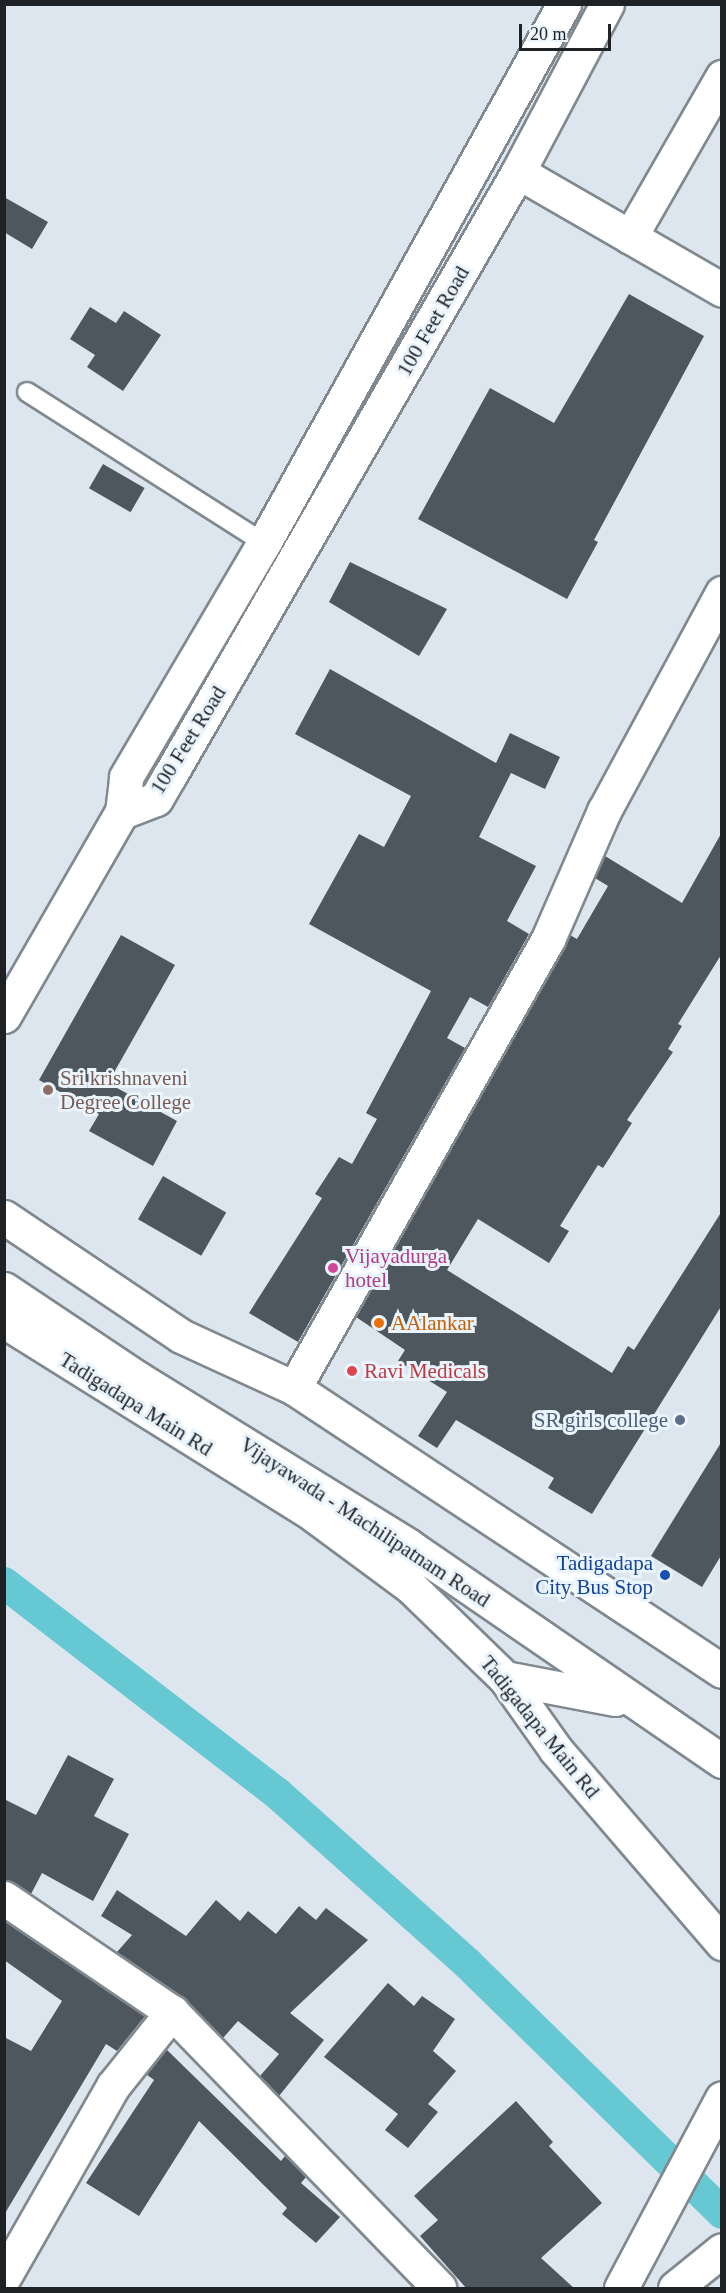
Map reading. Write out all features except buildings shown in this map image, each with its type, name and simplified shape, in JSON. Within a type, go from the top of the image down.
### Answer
[{"type":"main road","name":"100 Feet Road","points":[[564,4],[264,543],[126,777],[122,812],[156,799],[518,172],[607,4]]},
{"type":"main road","points":[[630,237],[722,77]]},
{"type":"main road","points":[[518,172],[722,290]]},
{"type":"main road","points":[[294,1388],[548,939],[604,811],[722,593]]},
{"type":"main road","points":[[9,997],[122,812]]},
{"type":"main road","points":[[4,1218],[181,1336],[294,1388],[722,1671]]},
{"type":"main road","name":"Vijayawada - Machilipatnam Road","points":[[4,1289],[139,1379],[409,1546],[722,1761]]},
{"type":"main road","name":"Tadigadapa Main Rd","points":[[4,1321],[307,1510],[411,1587],[505,1678],[555,1750],[722,1943]]},
{"type":"main road","points":[[505,1678],[604,1694],[663,1722]]},
{"type":"main road","points":[[4,1898],[172,2012],[439,2289]]},
{"type":"main road","points":[[4,2277],[113,2086],[172,2012]]},
{"type":"main road","points":[[621,2289],[722,2098]]},
{"type":"main road","points":[[675,2289],[722,2250]]},
{"type":"lane","points":[[27,392],[264,543]]},
{"type":"waterway","points":[[4,1583],[278,1794],[467,1963],[722,2213]]},
{"type":"place","name":"Sri krishnaveni Degree College","points":[[48,1090]]},
{"type":"place","name":"Vijayadurga hotel","points":[[333,1268]]},
{"type":"place","name":"AAlankar","points":[[379,1323]]},
{"type":"place","name":"Ravi Medicals","points":[[352,1371]]},
{"type":"place","name":"SR girls college","points":[[680,1420]]},
{"type":"place","name":"Tadigadapa City Bus Stop","points":[[665,1575]]}]
